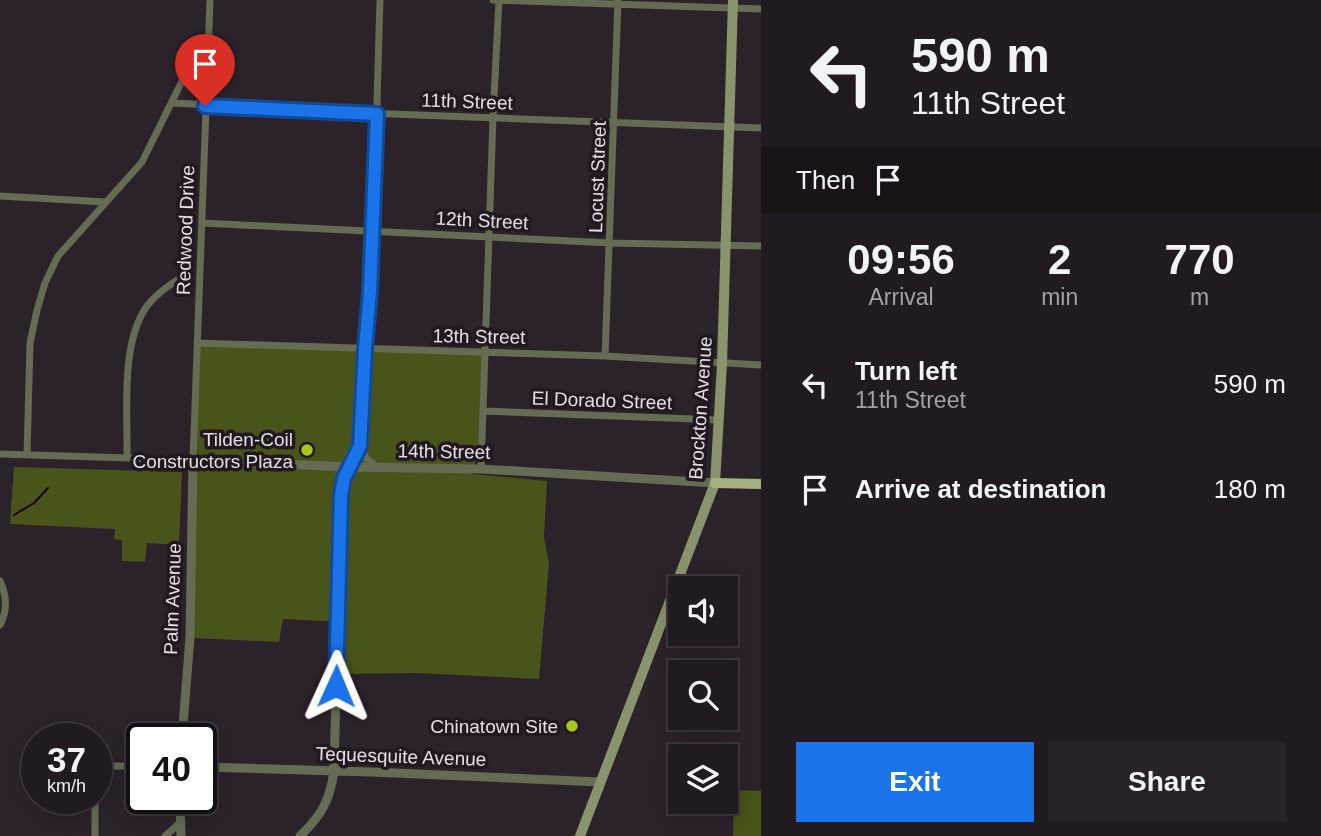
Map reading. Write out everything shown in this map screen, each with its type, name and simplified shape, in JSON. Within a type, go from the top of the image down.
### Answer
[{"type":"main road","name":"Brockton Avenue","points":[[580,836],[715,483],[720,421],[733,4]]},
{"type":"main road","name":"14th Street","points":[[715,483],[761,484]]},
{"type":"street","name":"Redwood Drive","points":[[193,460],[210,0]]},
{"type":"street","points":[[300,836],[319,816],[328,801],[334,771],[341,495],[344,478],[360,446],[373,232],[380,0]]},
{"type":"street","points":[[493,0],[733,4],[761,9]]},
{"type":"street","points":[[481,469],[499,0]]},
{"type":"street","name":"Locust Street","points":[[605,356],[618,2]]},
{"type":"street","points":[[27,455],[30,343],[37,310],[58,256],[142,162],[196,57],[209,51]]},
{"type":"street","name":"11th Street","points":[[173,103],[377,114],[761,128]]},
{"type":"street","points":[[0,196],[105,202]]},
{"type":"street","name":"12th Street","points":[[202,223],[610,243],[761,246]]},
{"type":"street","points":[[127,457],[129,354],[136,326],[155,297],[185,275]]},
{"type":"street","name":"13th Street","points":[[197,343],[605,356],[761,365]]},
{"type":"street","name":"El Dorado Street","points":[[484,411],[720,421]]},
{"type":"street","points":[[360,446],[367,459],[377,467]]},
{"type":"street","name":"14th Street","points":[[0,454],[349,467],[481,469],[715,483]]},
{"type":"street","name":"Palm Avenue","points":[[183,723],[190,637],[193,460]]},
{"type":"street","points":[[0,581],[6,592],[5,613],[0,625]]},
{"type":"street","name":"Tequesquite Avenue","points":[[217,767],[600,782]]},
{"type":"street","points":[[95,814],[95,836]]},
{"type":"street","points":[[180,814],[181,836]]},
{"type":"street","points":[[165,836],[180,823]]},
{"type":"green space","points":[[197,340],[485,351],[478,452],[472,474],[547,481],[544,537],[549,564],[539,679],[417,673],[344,674],[343,622],[283,619],[279,642],[193,638]]},
{"type":"green space","points":[[14,467],[182,472],[179,545],[147,543],[145,562],[122,561],[122,540],[114,539],[115,529],[10,524]]},
{"type":"green space","points":[[738,790],[761,791],[761,836],[733,836],[733,814],[738,814]]},
{"type":"waterway","points":[[14,515],[34,503],[48,488]]},
{"type":"place","name":"Tilden-Coil Constructors Plaza","points":[[307,450]]},
{"type":"place","name":"Chinatown Site","points":[[572,726]]},
{"type":"route","points":[[205,106],[377,114],[360,446],[344,478],[341,495],[336,686]]}]
